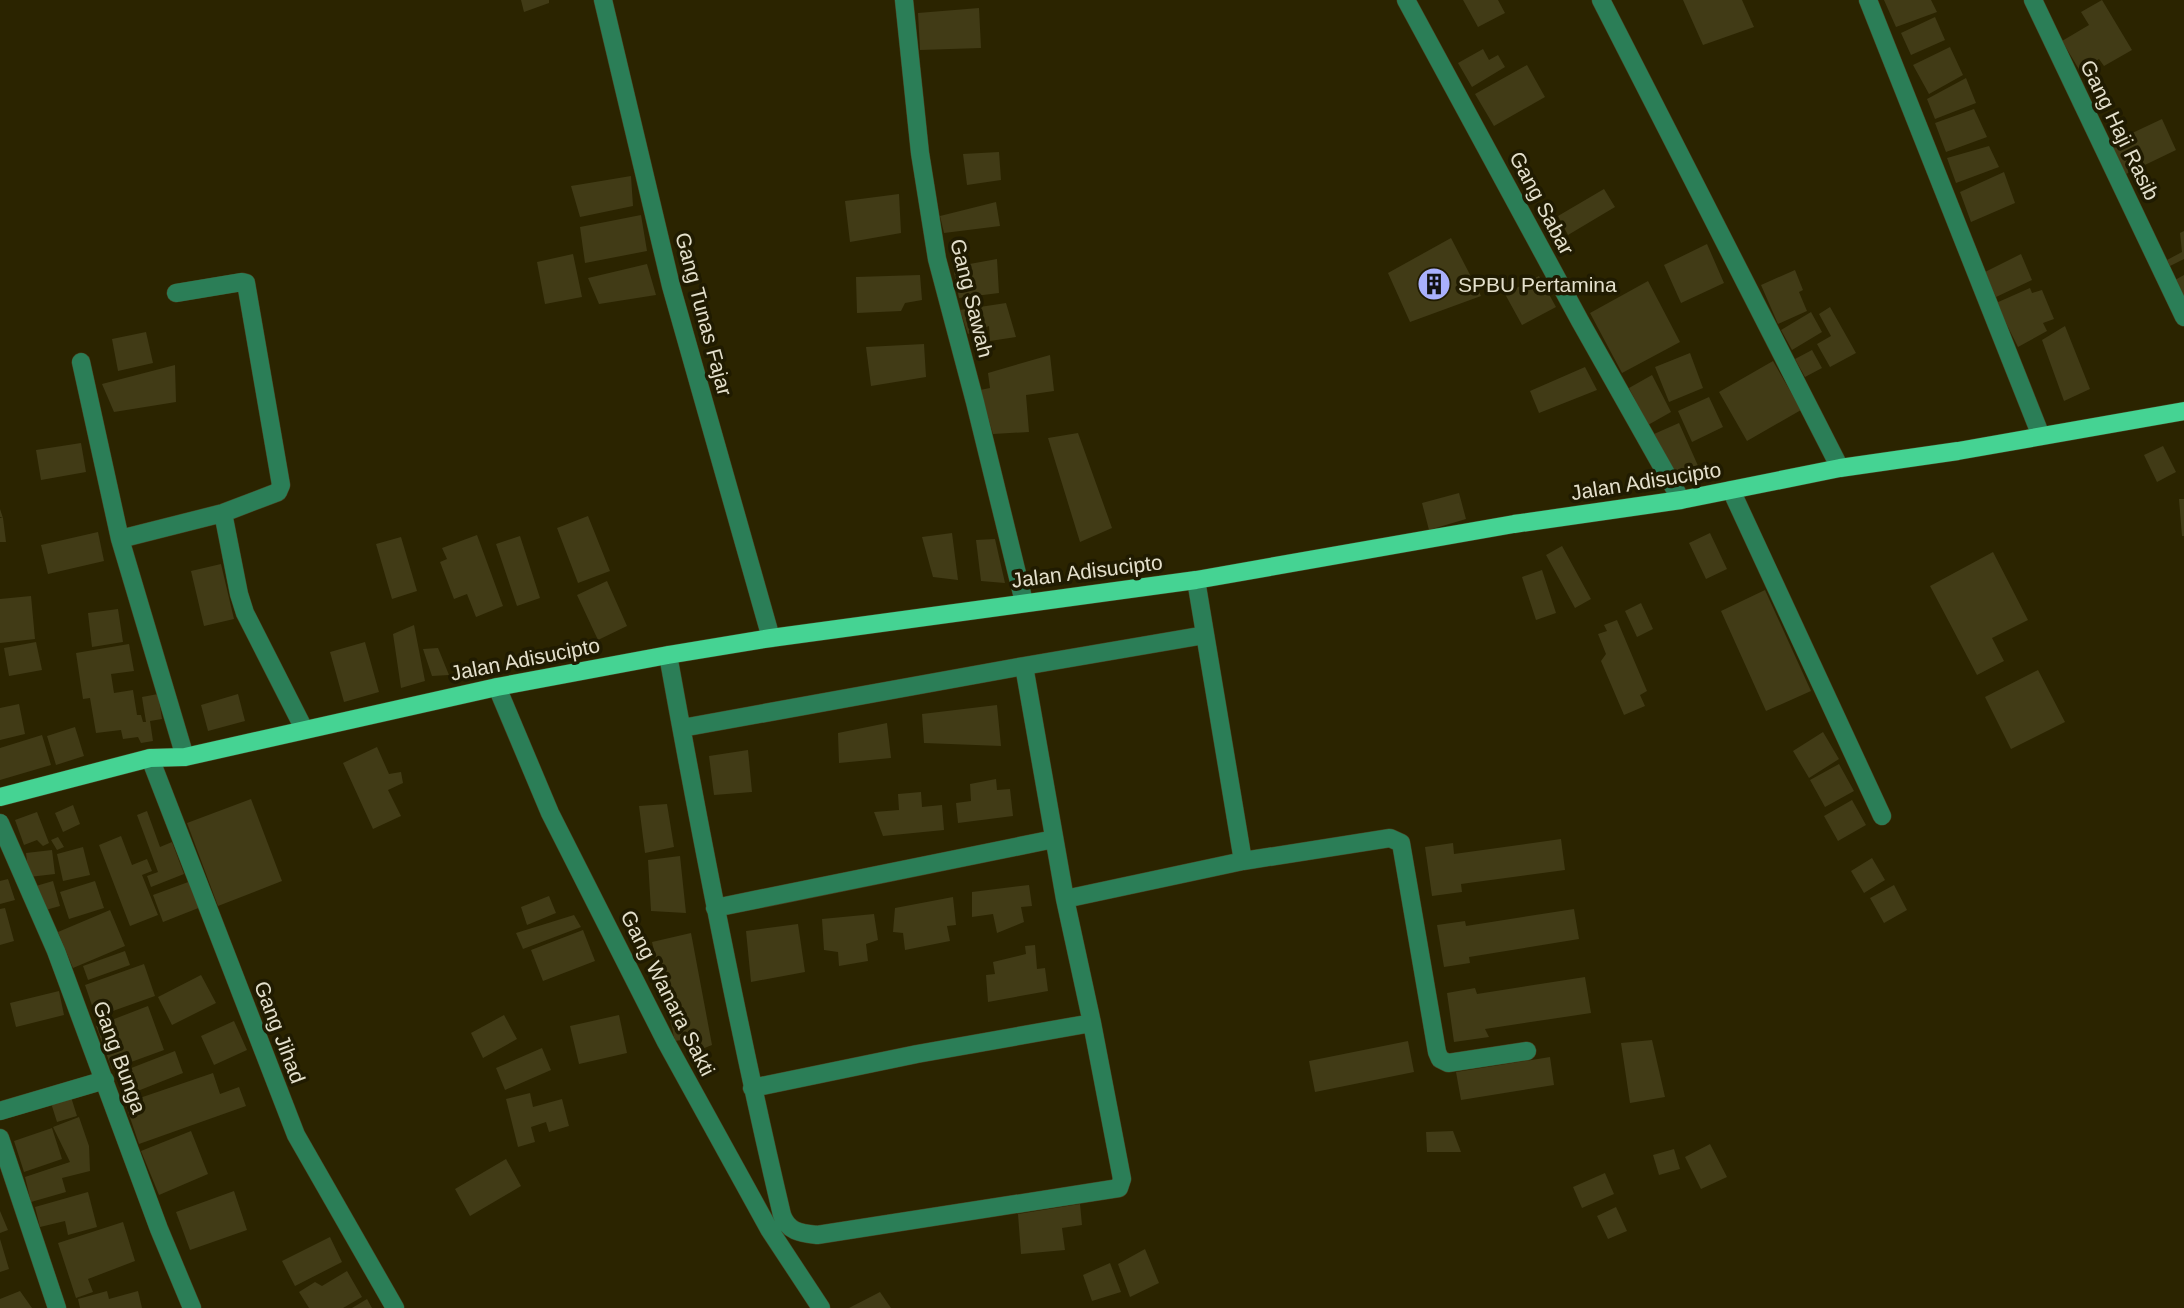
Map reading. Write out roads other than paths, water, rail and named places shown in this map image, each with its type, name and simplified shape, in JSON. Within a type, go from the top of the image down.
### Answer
[{"type":"main road","name":"Jalan Adisucipto","points":[[0,797],[150,758],[185,757],[497,687],[668,655],[1024,602],[1196,580],[1514,524],[1681,500],[1840,468],[2184,411]]},
{"type":"street","name":"Gang Tunas Fajar","points":[[603,0],[671,286],[771,638]]},
{"type":"street","name":"Gang Sawah","points":[[904,0],[920,153],[937,259],[1024,602]]},
{"type":"street","name":"Gang Sabar","points":[[1406,0],[1580,321],[1681,500]]},
{"type":"street","points":[[1601,0],[1840,468]]},
{"type":"street","points":[[1868,0],[2041,436]]},
{"type":"street","name":"Gang Haji Rasib","points":[[2033,0],[2184,317]]},
{"type":"street","points":[[120,539],[223,513],[278,492],[281,485],[246,283],[176,293]]},
{"type":"street","points":[[81,362],[120,539],[185,757]]},
{"type":"street","points":[[1731,491],[1882,816]]},
{"type":"street","points":[[223,513],[245,613],[304,729]]},
{"type":"street","points":[[1196,580],[1243,861]]},
{"type":"street","points":[[681,729],[1205,635]]},
{"type":"street","points":[[668,655],[752,1088],[785,1224],[803,1233],[817,1235],[1119,1188],[1122,1179],[1065,899],[1024,666]]},
{"type":"street","name":"Gang Wanara Sakti","points":[[497,687],[551,813],[666,1042],[769,1229],[821,1308]]},
{"type":"street","name":"Gang Jihad","points":[[150,758],[296,1135],[396,1308]]},
{"type":"street","name":"Gang Bunga","points":[[0,823],[56,951],[159,1229],[192,1308]]},
{"type":"street","points":[[1065,899],[1243,861],[1390,838],[1401,843],[1440,1059],[1448,1063],[1527,1051]]},
{"type":"street","points":[[715,908],[1055,839]]},
{"type":"street","points":[[752,1088],[918,1054],[1092,1023]]},
{"type":"street","points":[[0,1111],[105,1080]]},
{"type":"street","points":[[0,1138],[57,1308]]},
{"type":"place","name":"SPBU Pertamina","points":[[1434,284]]}]
